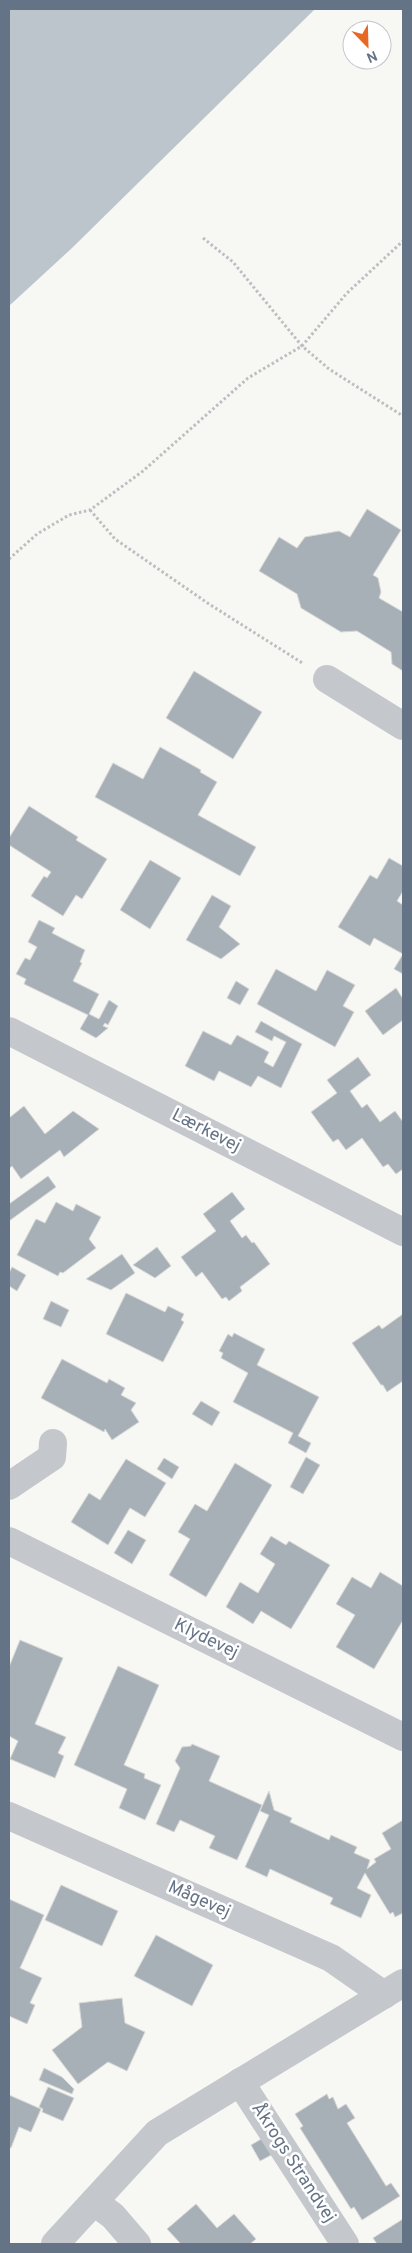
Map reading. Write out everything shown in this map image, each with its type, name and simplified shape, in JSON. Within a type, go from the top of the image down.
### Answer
[{"type":"street","points":[[327,679],[403,726]]},
{"type":"street","name":"Lærkevej","points":[[9,1030],[403,1232]]},
{"type":"street","points":[[9,1486],[52,1457],[53,1443]]},
{"type":"street","name":"Klydevej","points":[[9,1541],[403,1738]]},
{"type":"street","name":"Mågevej","points":[[9,1816],[330,1958],[394,1989]]},
{"type":"street","points":[[55,2244],[156,2133],[394,1989]]},
{"type":"street","name":"Åkrogs Strandvej","points":[[240,2082],[345,2244]]},
{"type":"street","points":[[94,2202],[113,2216],[136,2244]]},
{"type":"path","points":[[203,238],[233,262],[302,346],[329,370],[403,416]]},
{"type":"path","points":[[9,559],[37,534],[68,515],[90,510],[143,471],[248,378],[302,346],[347,293],[403,241]]},
{"type":"path","points":[[90,510],[115,539],[209,604],[327,679]]},
{"type":"shaded area","points":[[9,9],[315,9],[72,248],[9,306]]},
{"type":"building","points":[[367,509],[401,530],[373,575],[378,578],[381,592],[379,598],[403,612],[403,671],[392,664],[391,652],[357,631],[341,632],[301,608],[297,594],[259,571],[279,537],[297,548],[305,537],[339,531],[350,537]]},
{"type":"building","points":[[194,671],[262,712],[233,759],[166,718]]},
{"type":"building","points":[[160,747],[201,770],[200,772],[217,782],[198,815],[256,847],[240,876],[95,797],[113,763],[143,779]]},
{"type":"building","points":[[29,806],[78,837],[76,840],[107,859],[82,899],[76,895],[63,916],[31,896],[44,876],[47,878],[51,872],[9,845],[9,838]]},
{"type":"building","points":[[389,858],[403,866],[403,891],[397,901],[403,905],[403,954],[374,938],[370,946],[338,927],[370,875],[377,879]]},
{"type":"building","points":[[150,860],[181,878],[150,929],[120,910]]},
{"type":"building","points":[[212,895],[231,906],[219,927],[240,944],[221,959],[186,940]]},
{"type":"building","points":[[39,920],[55,928],[52,933],[85,950],[80,962],[82,963],[73,981],[99,994],[89,1014],[99,1019],[109,1000],[118,1006],[108,1025],[105,1023],[103,1026],[108,1028],[96,1038],[80,1029],[88,1015],[24,984],[26,979],[16,974],[25,958],[30,960],[37,947],[28,942]]},
{"type":"building","points":[[403,954],[403,974],[394,969]]},
{"type":"building","points":[[276,969],[316,991],[327,970],[355,985],[343,1006],[354,1012],[335,1047],[257,1004]]},
{"type":"building","points":[[236,981],[249,989],[240,1005],[227,998]]},
{"type":"building","points":[[396,988],[403,999],[403,1020],[383,1035],[365,1011]]},
{"type":"building","points":[[261,1021],[302,1044],[281,1088],[258,1076],[251,1087],[219,1071],[214,1081],[185,1066],[203,1031],[231,1045],[237,1035],[269,1052],[264,1062],[273,1067],[286,1042],[274,1036],[272,1041],[255,1032]]},
{"type":"building","points":[[358,1057],[371,1075],[350,1091],[362,1108],[367,1104],[380,1122],[395,1111],[403,1122],[403,1169],[396,1174],[388,1164],[383,1167],[362,1138],[346,1150],[338,1139],[333,1142],[311,1112],[337,1093],[327,1080]]},
{"type":"building","points":[[24,1106],[45,1134],[73,1111],[99,1129],[64,1157],[60,1150],[21,1179],[12,1166],[9,1169],[9,1118]]},
{"type":"building","points":[[48,1176],[56,1187],[9,1221],[9,1204]]},
{"type":"building","points":[[232,1192],[245,1209],[230,1221],[242,1238],[246,1235],[252,1243],[254,1242],[270,1264],[240,1287],[242,1291],[229,1301],[226,1297],[222,1299],[202,1272],[196,1277],[181,1257],[216,1231],[203,1214]]},
{"type":"building","points":[[56,1202],[73,1211],[76,1204],[101,1217],[89,1239],[96,1248],[63,1273],[60,1272],[58,1276],[17,1255],[36,1219],[45,1223]]},
{"type":"building","points":[[157,1247],[171,1266],[155,1278],[133,1265]]},
{"type":"building","points":[[122,1254],[135,1273],[111,1290],[86,1279]]},
{"type":"building","points":[[12,1267],[26,1275],[17,1291],[9,1286],[9,1273]]},
{"type":"building","points":[[126,1293],[165,1312],[168,1306],[184,1314],[181,1320],[184,1322],[163,1362],[106,1334]]},
{"type":"building","points":[[51,1301],[69,1310],[61,1327],[43,1319]]},
{"type":"building","points":[[403,1314],[403,1381],[387,1392],[352,1343],[379,1325],[382,1329]]},
{"type":"building","points":[[234,1333],[265,1349],[257,1365],[319,1397],[298,1436],[311,1443],[306,1453],[288,1443],[293,1433],[233,1402],[248,1373],[221,1358],[223,1353],[219,1351],[228,1334],[232,1337]]},
{"type":"building","points":[[62,1359],[107,1383],[109,1379],[125,1388],[121,1395],[136,1403],[131,1410],[139,1422],[112,1440],[105,1429],[104,1432],[41,1398]]},
{"type":"building","points":[[201,1401],[220,1412],[212,1426],[192,1414]]},
{"type":"building","points":[[306,1457],[320,1465],[303,1494],[290,1487]]},
{"type":"building","points":[[164,1458],[179,1467],[172,1479],[157,1469]]},
{"type":"building","points":[[126,1459],[166,1483],[145,1517],[130,1508],[108,1545],[71,1522],[89,1493],[100,1500]]},
{"type":"building","points":[[235,1463],[272,1485],[206,1597],[169,1575],[190,1539],[178,1532],[195,1504],[207,1511]]},
{"type":"building","points":[[128,1530],[146,1540],[132,1564],[114,1553]]},
{"type":"building","points":[[271,1536],[286,1545],[289,1541],[330,1565],[291,1629],[261,1611],[253,1624],[226,1607],[240,1582],[258,1593],[275,1564],[260,1554]]},
{"type":"building","points":[[380,1572],[403,1586],[403,1620],[374,1669],[336,1647],[355,1615],[336,1604],[352,1577],[371,1588]]},
{"type":"building","points":[[20,1640],[63,1658],[35,1724],[66,1737],[58,1753],[64,1756],[55,1778],[10,1759],[18,1741],[9,1736],[9,1667]]},
{"type":"building","points":[[118,1666],[159,1685],[124,1765],[145,1774],[144,1778],[161,1785],[145,1820],[119,1808],[127,1789],[74,1765]]},
{"type":"building","points":[[192,1744],[220,1756],[209,1781],[262,1805],[237,1860],[209,1848],[215,1836],[180,1820],[174,1832],[156,1824],[180,1768],[175,1761],[182,1747],[191,1746]]},
{"type":"building","points":[[269,1791],[274,1810],[292,1818],[290,1822],[329,1840],[331,1835],[357,1847],[354,1853],[370,1860],[367,1869],[376,1862],[374,1859],[391,1849],[382,1833],[403,1820],[403,1913],[395,1917],[393,1912],[390,1914],[365,1873],[357,1888],[371,1895],[361,1918],[330,1904],[333,1898],[270,1869],[267,1877],[245,1867],[269,1815],[260,1811]]},
{"type":"building","points":[[61,1885],[118,1911],[102,1946],[45,1920]]},
{"type":"building","points":[[9,1899],[44,1915],[20,1968],[42,1978],[30,2003],[35,2005],[27,2024],[9,2016]]},
{"type":"building","points":[[156,1935],[213,1965],[192,2006],[134,1976]]},
{"type":"building","points":[[122,1998],[125,2023],[145,2032],[127,2071],[108,2062],[78,2084],[52,2050],[82,2027],[79,2003]]},
{"type":"building","points":[[44,2068],[62,2077],[74,2089],[72,2094],[39,2080]]},
{"type":"building","points":[[48,2087],[74,2098],[63,2121],[42,2112],[43,2109],[39,2107]]},
{"type":"building","points":[[327,2094],[329,2099],[333,2097],[338,2109],[346,2104],[355,2118],[347,2123],[386,2186],[391,2183],[400,2196],[362,2220],[354,2207],[351,2209],[300,2128],[303,2126],[295,2114]]},
{"type":"building","points":[[9,2095],[41,2109],[31,2132],[19,2127],[11,2148],[9,2147]]},
{"type":"building","points":[[263,2138],[273,2154],[260,2161],[251,2145]]},
{"type":"building","points":[[196,2204],[217,2228],[234,2214],[256,2239],[250,2244],[181,2244],[167,2229]]},
{"type":"building","points":[[403,2219],[403,2244],[377,2244],[373,2238]]}]
